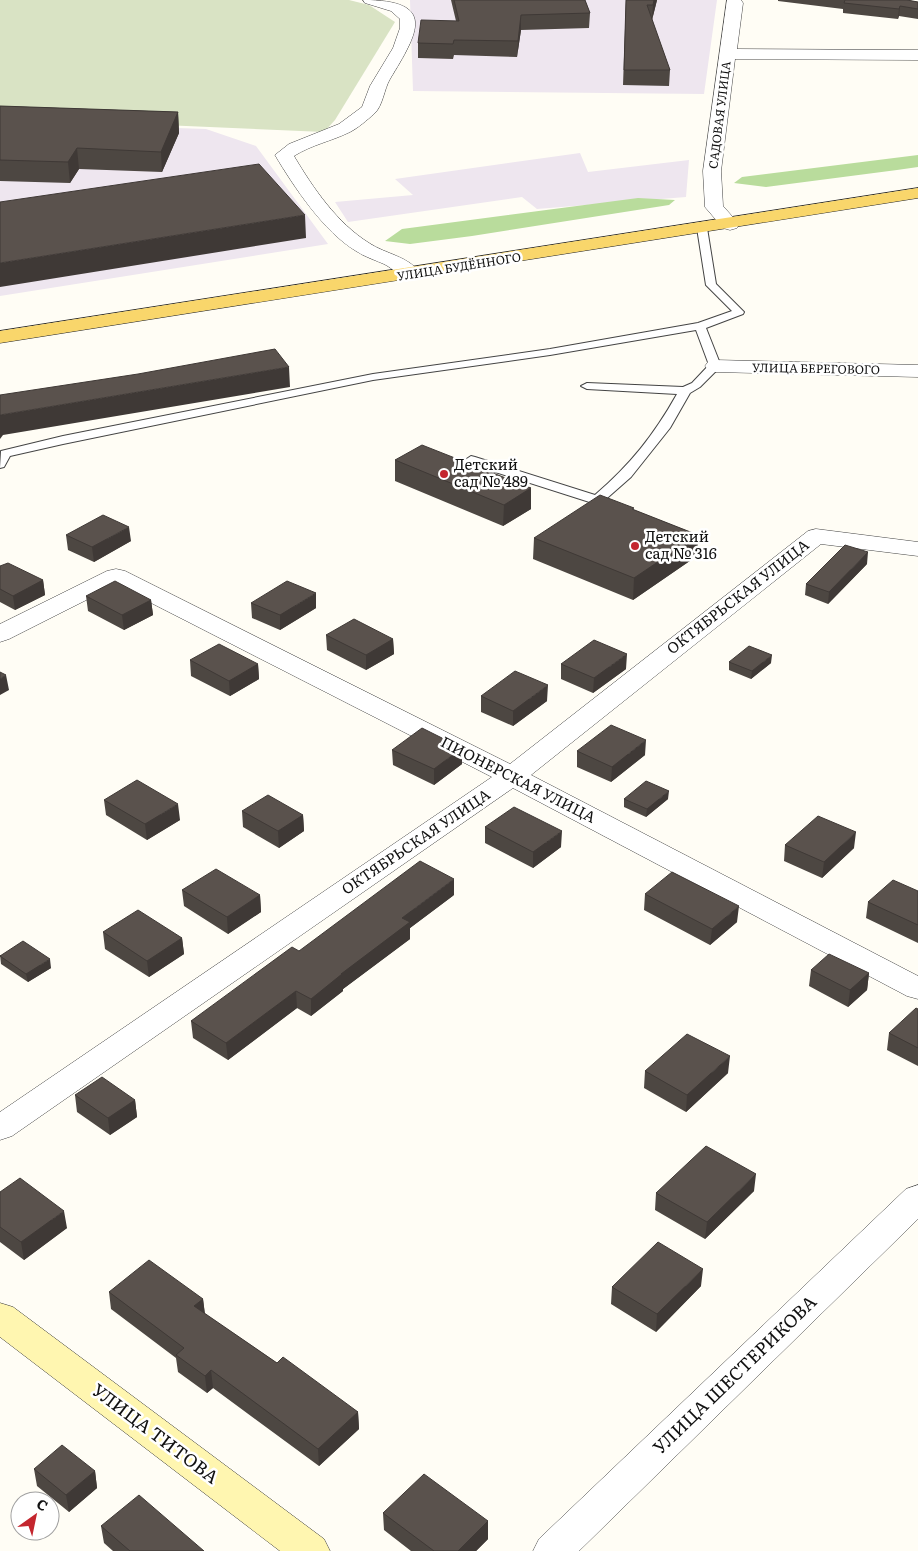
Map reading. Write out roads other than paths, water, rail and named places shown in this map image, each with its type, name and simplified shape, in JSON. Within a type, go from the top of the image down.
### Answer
[{"type":"main road","name":"УЛИЦА БУДЁННОГО","points":[[0,337],[918,194]]},
{"type":"street","points":[[370,0],[396,8],[408,18],[408,28],[401,48],[378,86],[370,109],[345,128],[295,148],[284,155],[302,185],[334,223],[362,247],[393,261],[411,274]]},
{"type":"street","name":"САДОВАЯ УЛИЦА","points":[[730,224],[714,207],[712,171],[734,0]]},
{"type":"street","points":[[728,54],[918,55]]},
{"type":"street","name":"УЛИЦА БЕРЕГОВОГО","points":[[715,366],[918,371]]},
{"type":"street","name":"ОКТЯБРЬСКАЯ УЛИЦА","points":[[0,1128],[512,776],[816,536],[918,548]]},
{"type":"street","name":"ПИОНЕРСКАЯ УЛИЦА","points":[[0,634],[116,576],[512,776],[918,989]]},
{"type":"street","name":"УЛИЦА ШЕСТЕРИКОВА","points":[[553,1551],[918,1198]]},
{"type":"street","name":"УЛИЦА ТИТОВА","points":[[0,1317],[310,1551]]},
{"type":"lane","points":[[2,457],[63,440],[373,377],[550,352],[700,326],[739,312],[711,284],[702,228]]},
{"type":"lane","points":[[586,386],[685,391],[696,385],[715,366],[700,326]]},
{"type":"lane","points":[[598,499],[627,474],[666,425],[685,391]]},
{"type":"lane","points":[[472,460],[615,506]]},
{"type":"place","name":"Детский сад № 489","points":[[444,474]]},
{"type":"place","name":"Детский сад № 316","points":[[635,546]]}]
